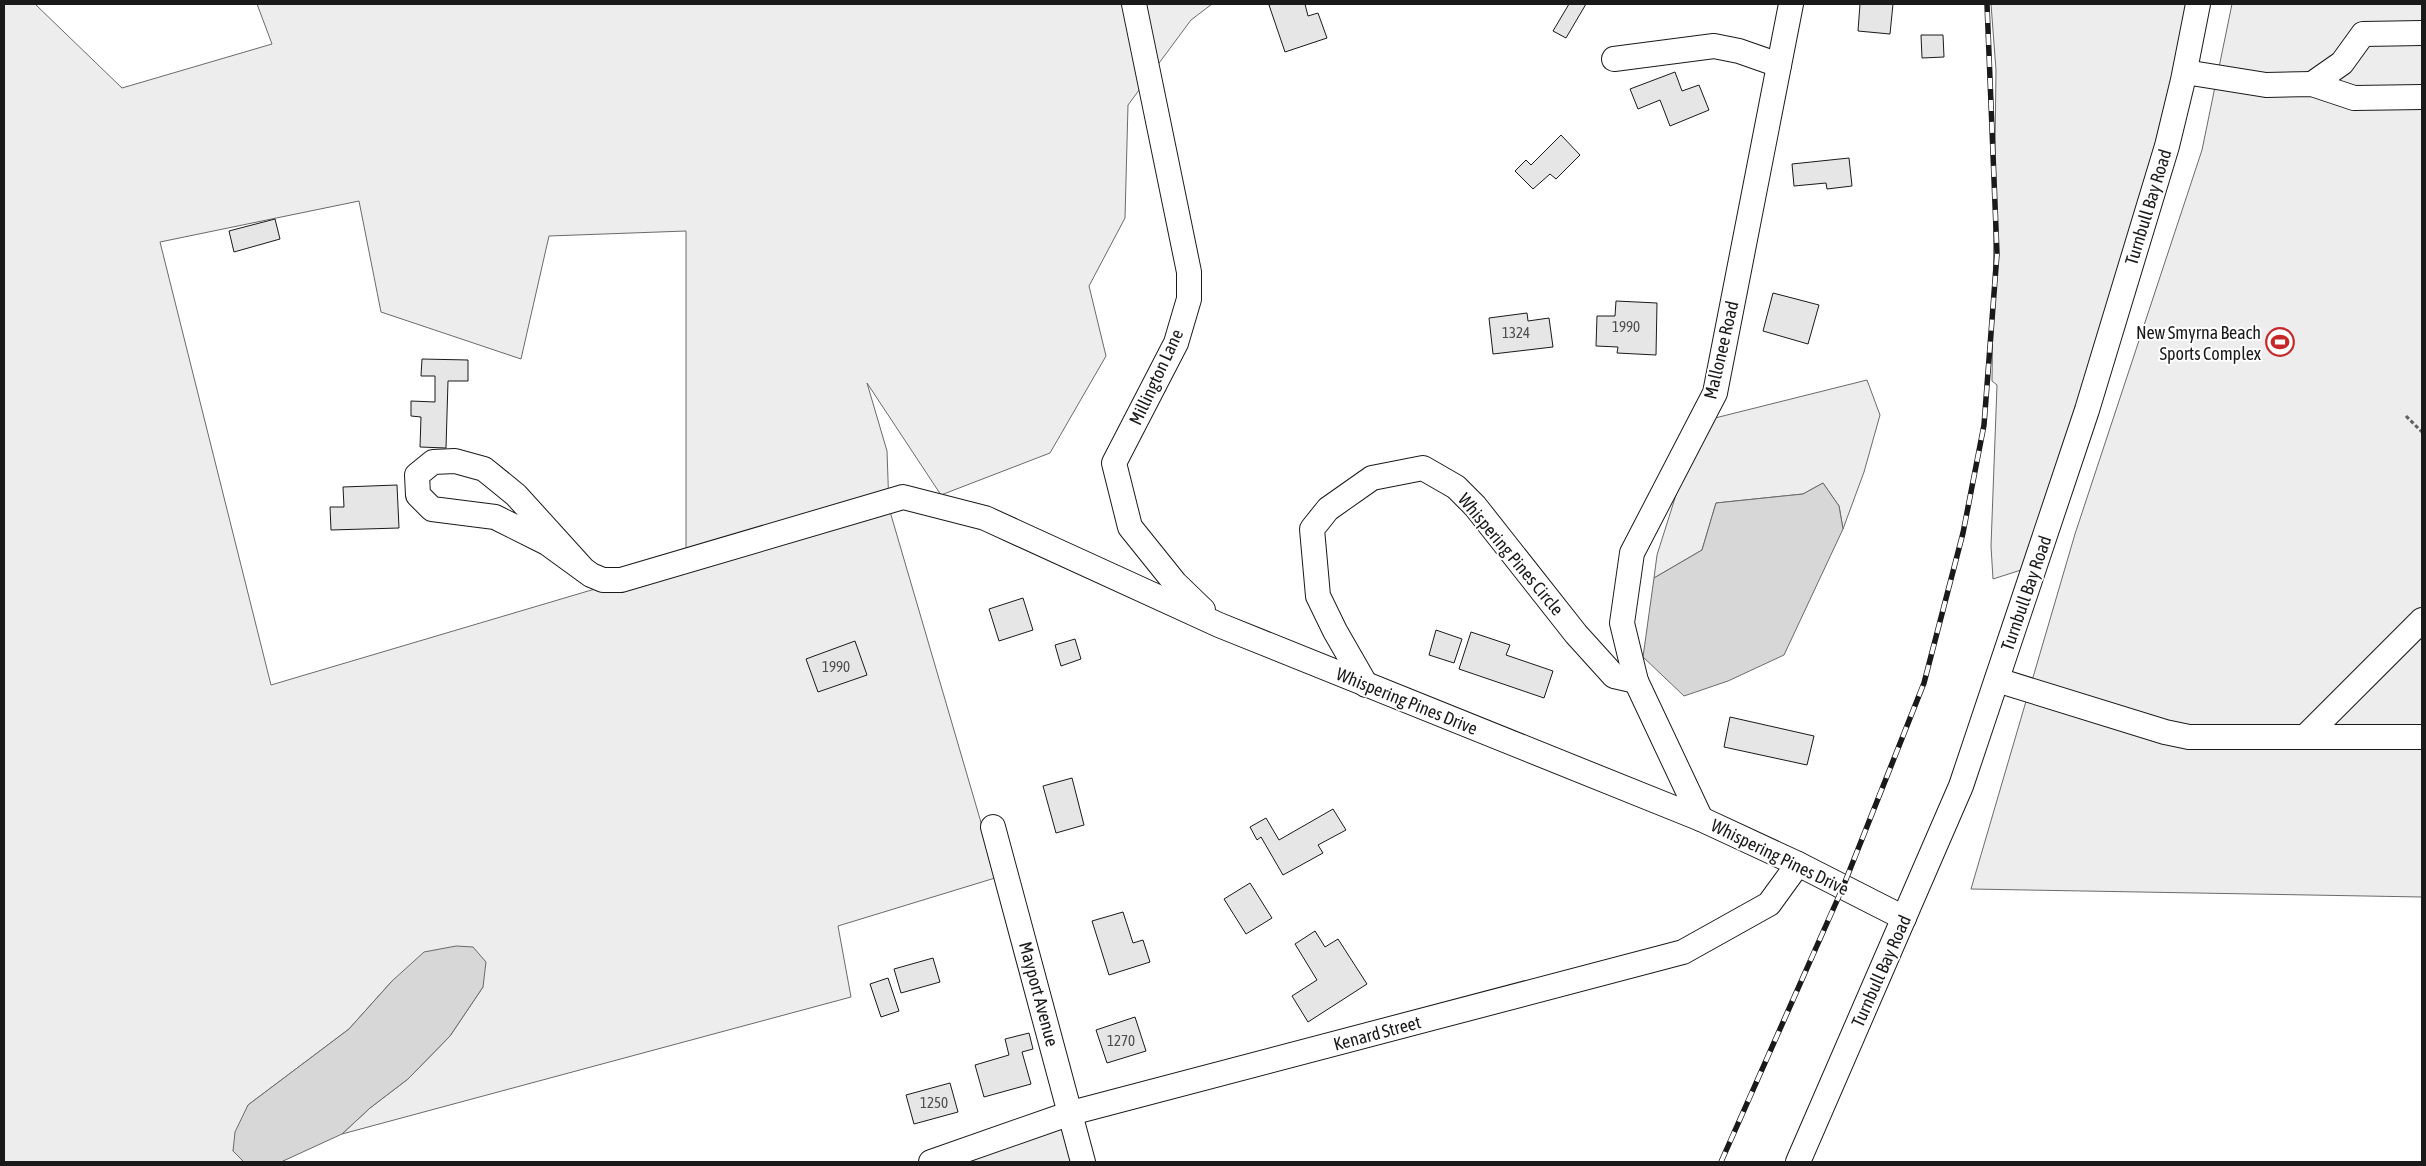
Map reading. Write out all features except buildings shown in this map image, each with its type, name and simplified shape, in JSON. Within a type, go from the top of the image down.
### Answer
[{"type":"street","name":"Millington Lane","points":[[1134,4],[1189,272],[1189,299],[1176,343],[1114,463],[1130,528],[1175,584],[1219,625]]},
{"type":"street","name":"Mallonee Road","points":[[1636,680],[1622,623],[1632,553],[1715,393],[1791,4]]},
{"type":"street","name":"Turnbull Bay Road","points":[[1798,1162],[1961,786],[2088,410],[2167,146],[2185,72],[2198,4]]},
{"type":"street","points":[[2312,84],[2342,63],[2363,34],[2422,33]]},
{"type":"street","points":[[1614,59],[1714,46],[1739,51],[1779,65]]},
{"type":"street","points":[[2185,72],[2266,84],[2312,84],[2354,98],[2422,97]]},
{"type":"street","points":[[455,461],[484,469],[516,495],[584,570],[547,543],[495,517],[432,509],[418,495],[417,475],[434,462],[455,461]]},
{"type":"street","name":"Whispering Pines Circle","points":[[1366,685],[1335,631],[1318,596],[1312,529],[1328,509],[1372,478],[1423,468],[1456,487],[1475,506],[1576,634],[1614,676],[1636,680]]},
{"type":"street","name":"Whispering Pines Drive","points":[[584,570],[603,580],[621,580],[903,498],[985,518],[1219,625],[1701,819],[1798,864],[1904,918]]},
{"type":"street","points":[[2305,737],[2422,620]]},
{"type":"street","points":[[1636,680],[1701,819]]},
{"type":"street","points":[[1997,680],[2165,732],[2189,737],[2422,737]]},
{"type":"street","name":"Mayport Avenue","points":[[993,827],[1083,1162]]},
{"type":"street","name":"Kenard Street","points":[[930,1162],[1071,1113],[1683,952],[1769,904],[1798,864]]},
{"type":"path","points":[[2406,416],[2422,432]]},
{"type":"shaded area","points":[[4,4],[35,4],[122,88],[272,44],[257,4],[1212,4],[1191,20],[1128,105],[1125,218],[1089,286],[1106,356],[1050,453],[941,495],[867,383],[887,451],[889,508],[980,819],[995,878],[838,926],[851,997],[342,1134],[370,1108],[408,1079],[450,1036],[483,987],[392,981],[349,1029],[248,1105],[233,1151],[244,1162],[4,1162]],"holes":[[[359,201],[381,312],[521,359],[549,236],[686,231],[686,562],[271,685],[160,242]]]},
{"type":"shaded area","points":[[1991,4],[2186,4],[2171,79],[2155,144],[2076,408],[2021,570],[1993,579],[1991,546],[1997,385],[1992,381],[1996,70]]},
{"type":"shaded area","name":"New Smyrna Beach Sports Complex","points":[[2232,4],[2422,4],[2422,897],[1971,889],[2075,534],[2202,150]]},
{"type":"shaded area","points":[[1867,380],[1880,415],[1864,472],[1843,529],[1839,506],[1823,483],[1803,494],[1716,503],[1702,550],[1654,578],[1657,555],[1699,422]]},
{"type":"shaded area","points":[[1823,483],[1839,506],[1843,529],[1784,655],[1728,681],[1684,696],[1643,657],[1654,578],[1702,550],[1716,503],[1803,494]]},
{"type":"shaded area","points":[[456,946],[473,947],[486,962],[483,987],[450,1036],[408,1079],[370,1108],[342,1134],[281,1162],[244,1162],[233,1151],[235,1132],[248,1105],[349,1029],[392,981],[424,952]]},
{"type":"shaded area","points":[[1062,1128],[1071,1162],[964,1162]]},
{"type":"railway","points":[[1721,1162],[1843,887],[1924,683],[1963,533],[1984,425],[1997,254],[1987,4]]},
{"type":"place","name":"New Smyrna Beach Sports Complex","points":[[2280,342]]}]
